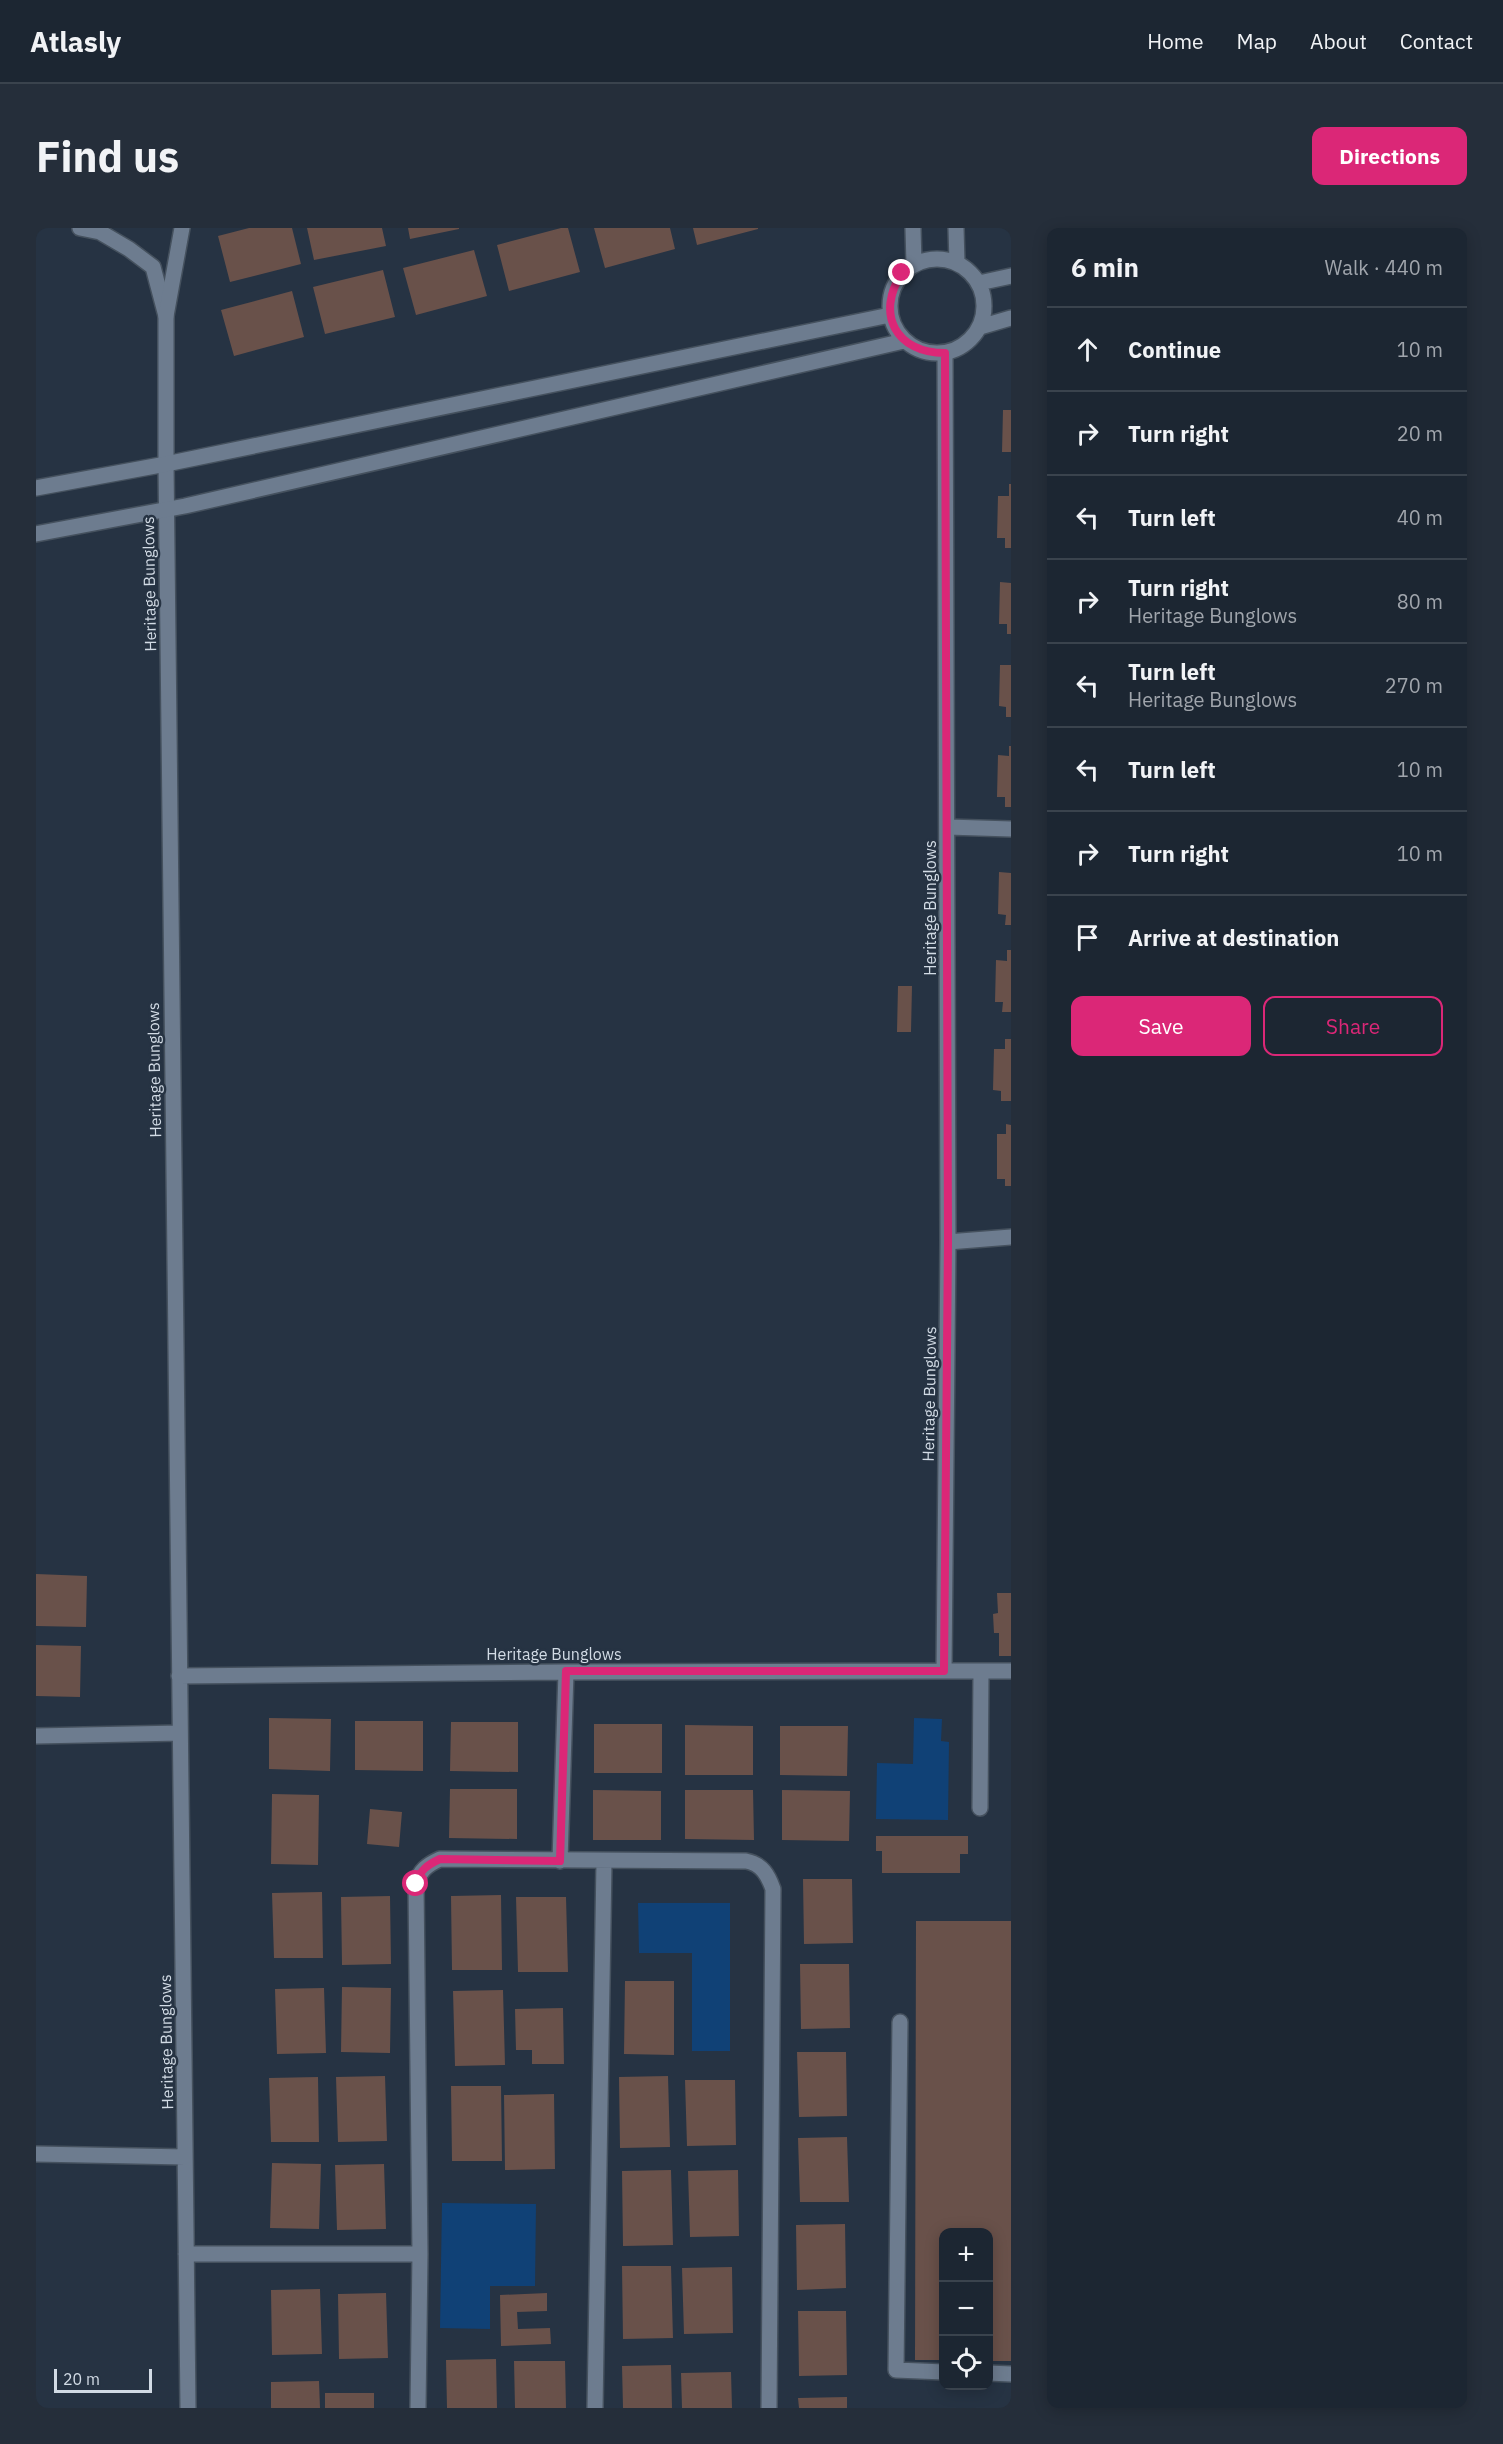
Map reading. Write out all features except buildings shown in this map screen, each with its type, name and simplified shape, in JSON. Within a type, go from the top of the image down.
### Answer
[{"type":"street","points":[[80,228],[100,232],[153,267],[166,316]]},
{"type":"street","points":[[166,316],[182,228]]},
{"type":"street","points":[[913,228],[914,264]]},
{"type":"street","points":[[956,228],[957,263]]},
{"type":"street","points":[[928,259],[943,259],[957,263],[969,271],[979,283],[984,312],[980,327],[960,348],[945,353],[931,353],[916,349],[904,340],[895,328],[890,315],[889,300],[894,285],[902,273],[914,264],[928,259]]},
{"type":"street","points":[[979,283],[1011,276]]},
{"type":"street","points":[[36,488],[166,464],[890,315]]},
{"type":"street","name":"Heritage Bunglows","points":[[166,316],[166,509],[188,2408]]},
{"type":"street","points":[[980,327],[1011,318]]},
{"type":"street","points":[[36,534],[166,509],[904,340]]},
{"type":"street","name":"Heritage Bunglows","points":[[179,1676],[566,1671],[944,1671],[948,1242],[945,353]]},
{"type":"street","points":[[948,827],[1011,829]]},
{"type":"street","points":[[948,1242],[1011,1237]]},
{"type":"street","points":[[560,1861],[566,1671]]},
{"type":"street","points":[[944,1671],[1011,1671]]},
{"type":"street","points":[[980,1808],[981,1671]]},
{"type":"street","points":[[36,1736],[180,1733]]},
{"type":"street","points":[[417,2408],[420,2254],[416,1884],[419,1875],[428,1864],[440,1859],[604,1862],[746,1861],[762,1867],[769,1877],[773,1889],[769,2408]]},
{"type":"street","points":[[595,2408],[604,1862]]},
{"type":"street","points":[[900,2022],[897,2370],[939,2372]]},
{"type":"street","points":[[36,2154],[185,2157]]},
{"type":"street","points":[[186,2254],[420,2254]]},
{"type":"street","points":[[993,2373],[1011,2374]]},
{"type":"shaded area","points":[[914,1718],[942,1719],[941,1741],[949,1742],[948,1820],[876,1819],[877,1763],[913,1764]]},
{"type":"shaded area","points":[[638,1903],[730,1903],[730,2051],[692,2051],[692,1953],[639,1953]]},
{"type":"shaded area","points":[[442,2203],[536,2204],[535,2286],[490,2286],[490,2329],[440,2328]]},
{"type":"route","points":[[416,1884],[419,1875],[428,1864],[440,1859],[560,1861],[566,1671],[944,1671],[948,1242],[945,353],[931,353],[916,349],[904,340],[895,328],[890,315],[889,300],[894,285],[902,273]]}]
